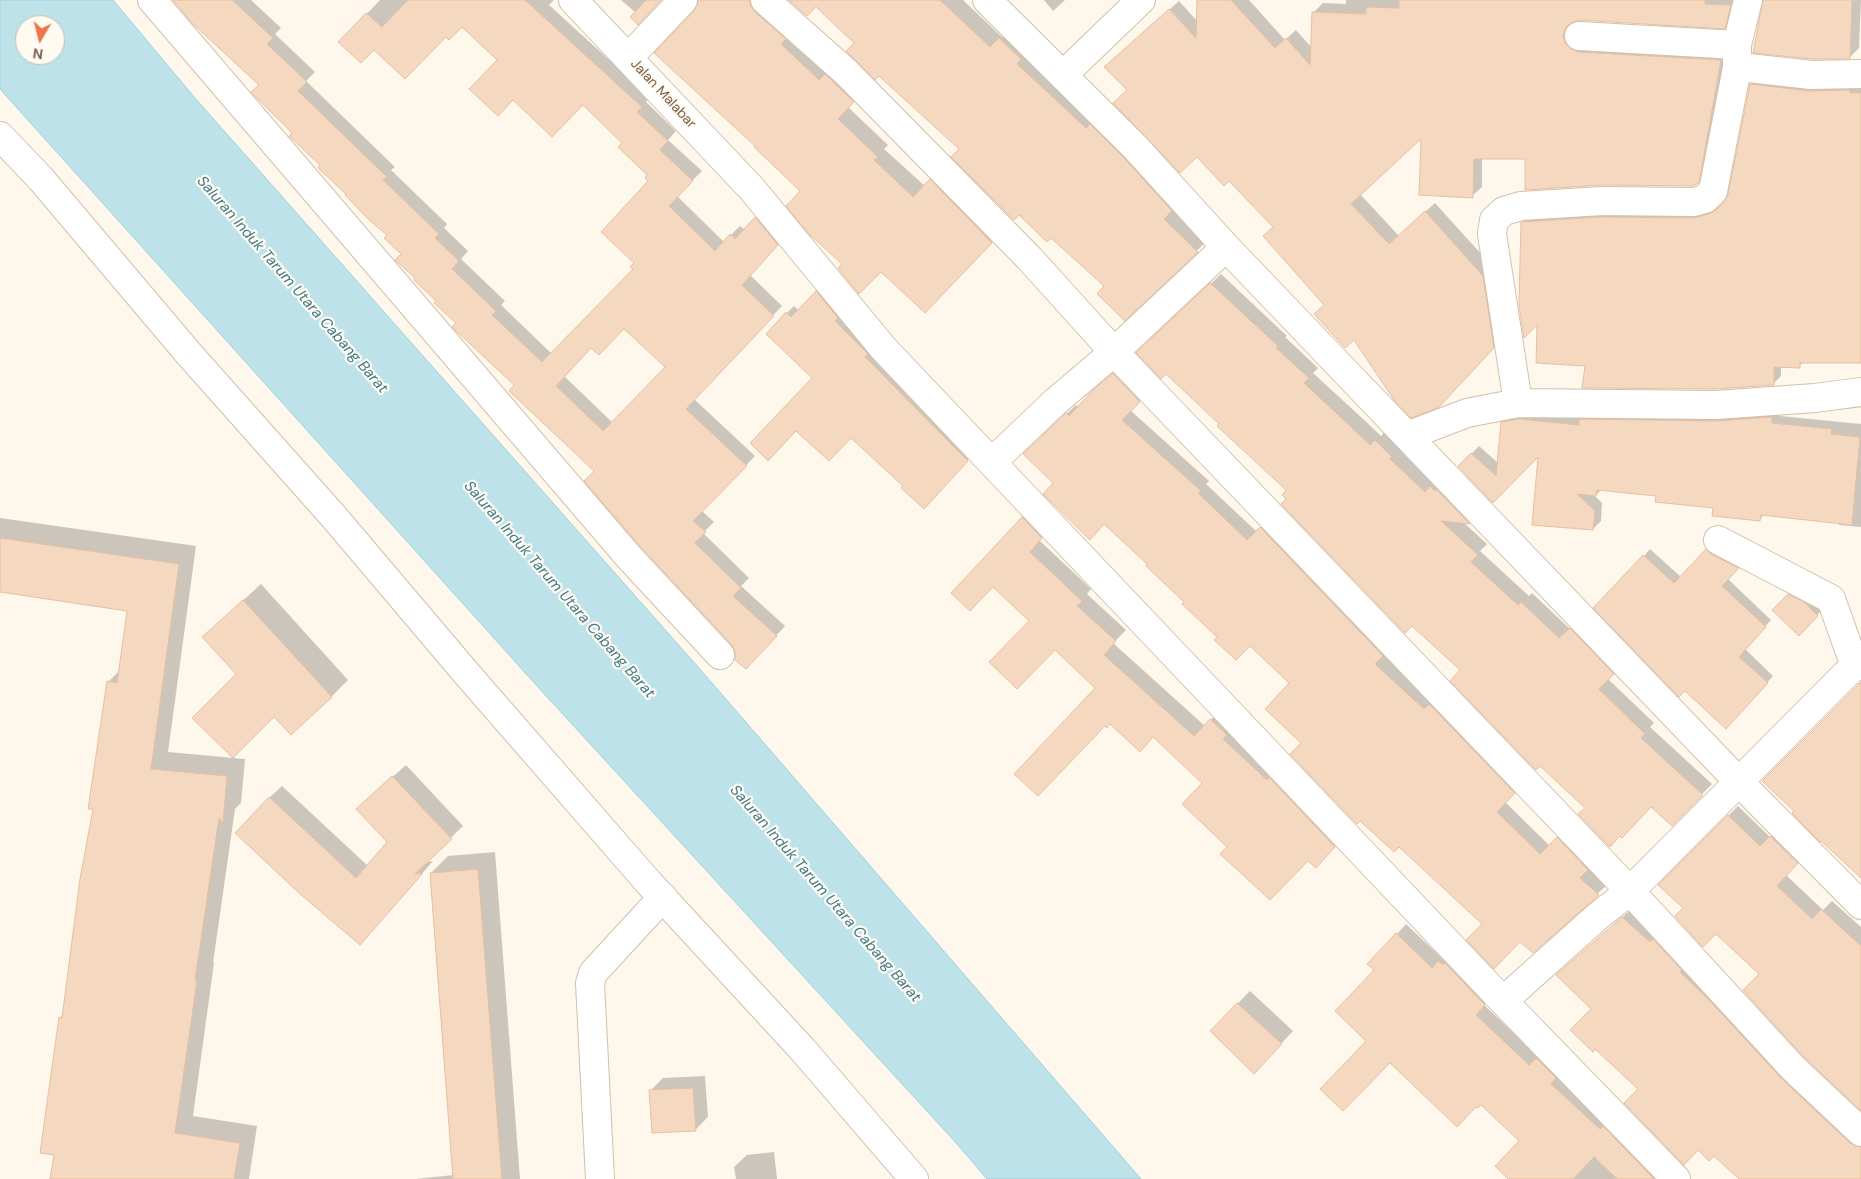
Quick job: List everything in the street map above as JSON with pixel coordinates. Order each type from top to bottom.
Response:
[{"type":"street","points":[[152,0],[628,556],[720,655]]},
{"type":"street","name":"Jalan Malabar","points":[[574,0],[752,190],[884,349],[1503,1001],[1676,1179]]},
{"type":"street","points":[[629,57],[683,0]]},
{"type":"street","points":[[765,0],[846,72],[1030,259],[1114,352],[1630,891],[1793,1068],[1861,1132]]},
{"type":"street","points":[[987,0],[1135,147],[1226,246],[1407,436],[1739,782],[1861,905]]},
{"type":"street","points":[[1063,75],[1141,0]]},
{"type":"street","points":[[1518,403],[1492,234],[1494,220],[1504,211],[1520,206],[1602,201],[1694,202],[1705,199],[1712,191],[1748,0]]},
{"type":"street","points":[[1579,36],[1737,57],[1749,68],[1811,75],[1861,74]]},
{"type":"street","points":[[0,136],[41,180],[189,354],[328,510],[467,674],[663,897],[803,1050],[914,1179]]},
{"type":"street","points":[[992,462],[1055,402],[1114,352],[1226,246]]},
{"type":"street","points":[[1407,436],[1467,414],[1518,403],[1716,405],[1815,398],[1861,392]]},
{"type":"street","points":[[1503,1001],[1598,916],[1630,891],[1858,666],[1831,599],[1718,540]]},
{"type":"street","points":[[600,1179],[590,983],[593,973],[663,897]]},
{"type":"water","name":"Saluran Induk Tarum Utara Cabang Barat","points":[[0,0],[113,0],[195,98],[706,676],[1141,1179],[987,1179],[958,1145],[537,686],[0,89]]},
{"type":"building","points":[[173,0],[232,0],[273,38],[267,44],[307,82],[298,91],[387,177],[383,180],[439,234],[435,238],[459,261],[452,269],[496,311],[492,315],[542,362],[633,269],[630,267],[634,263],[601,232],[648,181],[645,178],[647,175],[618,147],[622,143],[583,105],[552,137],[513,100],[498,116],[469,89],[497,60],[462,27],[449,40],[446,37],[405,79],[374,50],[361,63],[338,42],[366,13],[382,27],[408,0],[525,0],[642,107],[637,112],[668,141],[660,150],[693,181],[669,206],[715,251],[730,234],[735,239],[755,217],[778,245],[742,285],[774,316],[686,409],[747,466],[693,521],[706,532],[695,543],[741,588],[733,596],[777,636],[746,669],[735,660],[735,651],[731,644],[640,546],[584,481],[594,471],[509,391],[514,385],[452,327],[456,323],[434,303],[436,301],[395,260],[401,254],[384,238],[387,235],[369,220],[346,194],[318,168],[320,165],[289,136],[292,133],[251,92],[259,85],[193,24]],"holes":[[[624,329],[665,367],[603,431],[556,386],[591,348],[599,355]]]},
{"type":"building","points":[[646,0],[661,0],[638,25],[630,17]]},
{"type":"building","points":[[698,0],[750,0],[750,5],[755,12],[786,39],[781,44],[819,80],[825,74],[854,102],[838,119],[878,157],[874,160],[913,197],[930,179],[992,243],[925,313],[881,272],[859,294],[838,268],[842,264],[809,234],[786,206],[800,191],[755,146],[654,53],[694,11]]},
{"type":"building","points":[[789,0],[940,0],[990,47],[999,38],[1021,59],[1017,64],[1086,128],[1090,124],[1172,211],[1164,219],[1198,252],[1125,321],[1097,294],[1104,286],[1051,238],[1047,242],[1019,215],[1014,220],[951,157],[959,149],[879,76],[875,80],[846,51],[854,43],[816,7],[807,16]]},
{"type":"building","points":[[1197,0],[1231,0],[1275,48],[1286,38],[1310,65],[1312,12],[1366,14],[1366,7],[1399,8],[1399,0],[1705,0],[1705,4],[1731,5],[1725,29],[1580,20],[1572,22],[1566,27],[1563,35],[1565,43],[1571,49],[1578,52],[1721,60],[1699,183],[1692,186],[1602,185],[1525,190],[1525,159],[1474,159],[1473,198],[1419,195],[1421,139],[1351,204],[1389,244],[1425,211],[1483,276],[1494,348],[1439,407],[1411,418],[1394,400],[1354,340],[1345,348],[1314,314],[1324,305],[1263,236],[1273,227],[1229,181],[1224,186],[1197,157],[1180,173],[1113,103],[1127,90],[1104,67],[1169,9],[1196,38]]},
{"type":"building","points":[[1763,0],[1852,0],[1850,59],[1812,59],[1753,53]]},
{"type":"building","points":[[1750,84],[1809,91],[1850,90],[1850,93],[1861,93],[1861,363],[1800,363],[1800,368],[1774,367],[1774,385],[1716,389],[1582,388],[1585,366],[1536,363],[1537,325],[1524,338],[1519,305],[1521,222],[1602,217],[1694,218],[1716,210],[1724,202],[1728,194]]},
{"type":"building","points":[[1210,283],[1278,346],[1276,348],[1309,378],[1304,383],[1370,445],[1375,440],[1392,457],[1390,459],[1425,492],[1430,486],[1435,491],[1436,489],[1470,524],[1441,521],[1478,555],[1471,562],[1518,605],[1521,602],[1559,638],[1570,628],[1614,674],[1599,689],[1645,734],[1641,738],[1703,795],[1672,826],[1651,807],[1622,838],[1620,836],[1610,847],[1578,814],[1585,808],[1540,766],[1536,770],[1450,681],[1460,670],[1412,626],[1405,633],[1281,504],[1286,499],[1282,495],[1286,490],[1217,426],[1219,424],[1166,374],[1161,379],[1136,353]]},
{"type":"building","points":[[816,291],[838,318],[835,321],[868,354],[865,357],[968,461],[924,509],[901,488],[903,486],[851,438],[829,461],[796,431],[768,461],[750,443],[812,378],[766,334],[786,312],[791,317]]},
{"type":"building","points":[[1113,373],[1140,402],[1122,420],[1201,491],[1198,493],[1247,540],[1260,527],[1383,656],[1375,664],[1424,709],[1429,704],[1515,793],[1497,812],[1540,854],[1557,837],[1588,870],[1580,878],[1599,895],[1533,953],[1520,942],[1494,969],[1466,940],[1482,924],[1399,847],[1394,852],[1360,821],[1357,824],[1290,754],[1301,743],[1265,709],[1289,683],[1250,646],[1236,660],[1214,640],[1217,637],[1182,604],[1184,602],[1104,524],[1090,540],[1043,494],[1053,483],[1023,454],[1066,413],[1069,416],[1093,390]]},
{"type":"building","points":[[1772,417],[1772,423],[1832,429],[1831,434],[1860,437],[1852,525],[1761,515],[1760,521],[1712,516],[1713,508],[1655,502],[1656,496],[1597,490],[1596,496],[1577,494],[1595,511],[1593,530],[1532,525],[1538,457],[1493,503],[1458,466],[1471,453],[1496,476],[1501,422],[1519,419],[1579,425],[1579,419],[1716,421]]},
{"type":"building","points":[[1022,517],[1042,538],[1030,552],[1082,601],[1077,606],[1116,641],[1104,655],[1194,736],[1210,719],[1227,735],[1223,739],[1267,780],[1269,777],[1335,847],[1316,868],[1308,861],[1270,900],[1220,854],[1227,847],[1182,804],[1202,783],[1153,737],[1140,752],[1110,724],[1107,728],[1105,726],[1038,796],[1014,774],[1095,688],[1055,650],[1017,689],[989,662],[1029,621],[993,587],[970,611],[951,593]]},
{"type":"building","points":[[0,538],[179,564],[151,769],[227,776],[223,823],[219,818],[175,1133],[240,1143],[234,1179],[50,1179],[54,1155],[40,1153],[59,1017],[62,1018],[80,879],[93,809],[88,809],[107,681],[117,683],[127,611],[0,592]]},
{"type":"building","points":[[1706,549],[1711,554],[1739,568],[1722,586],[1766,627],[1739,657],[1768,683],[1726,729],[1685,691],[1679,697],[1593,608],[1643,555],[1674,583]]},
{"type":"building","points":[[1788,594],[1804,602],[1818,616],[1799,636],[1772,610]]},
{"type":"building","points":[[243,600],[332,697],[291,735],[274,717],[233,758],[192,718],[236,674],[202,637]]},
{"type":"building","points":[[1861,682],[1861,878],[1820,842],[1792,813],[1794,811],[1762,781]]},
{"type":"building","points":[[392,776],[452,839],[415,874],[423,873],[360,945],[299,893],[235,833],[269,797],[356,878],[387,842],[356,809]]},
{"type":"building","points":[[1728,815],[1760,846],[1770,836],[1798,863],[1777,886],[1812,919],[1821,909],[1861,946],[1861,1111],[1804,1057],[1743,990],[1759,974],[1716,934],[1703,947],[1675,916],[1683,908],[1658,885]]},
{"type":"building","points":[[478,869],[502,1179],[453,1179],[430,873]]},
{"type":"building","points":[[1622,917],[1650,942],[1653,939],[1682,970],[1680,972],[1709,1000],[1782,1079],[1850,1143],[1861,1147],[1861,1179],[1739,1179],[1714,1156],[1709,1161],[1698,1150],[1684,1165],[1624,1103],[1638,1089],[1595,1049],[1593,1052],[1570,1030],[1591,1009],[1556,975]]},
{"type":"building","points":[[1396,933],[1432,968],[1438,961],[1443,965],[1445,963],[1485,1005],[1476,1015],[1529,1065],[1536,1058],[1556,1078],[1551,1084],[1600,1129],[1603,1126],[1654,1179],[1617,1179],[1594,1157],[1573,1179],[1508,1179],[1495,1166],[1519,1141],[1481,1105],[1478,1108],[1476,1107],[1457,1127],[1390,1063],[1343,1111],[1320,1089],[1366,1041],[1335,1011],[1374,970],[1367,964]]},
{"type":"building","points":[[1237,1003],[1282,1044],[1254,1074],[1210,1031]]},
{"type":"building","points":[[693,1088],[696,1131],[652,1133],[649,1090]]}]
